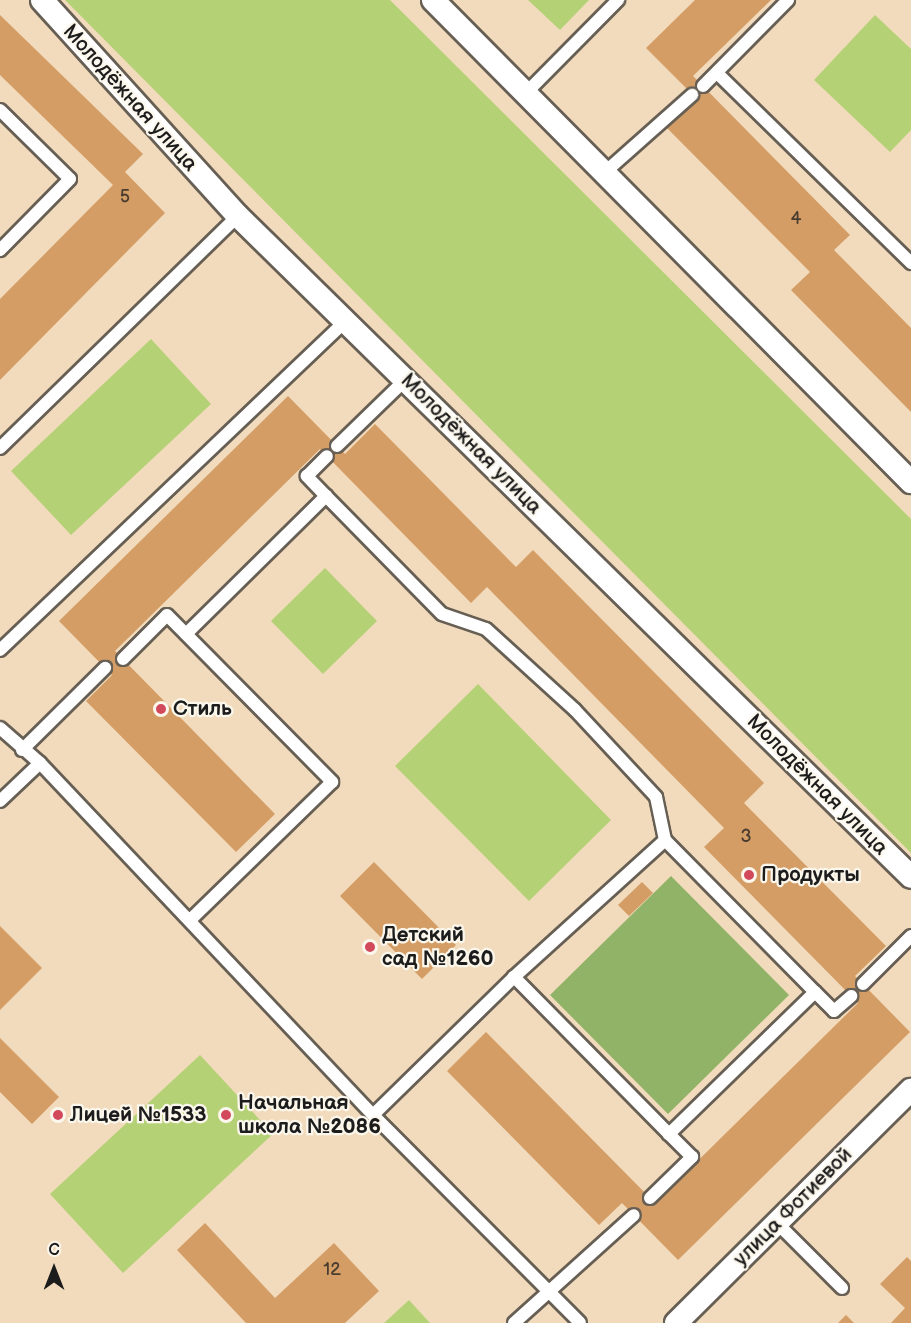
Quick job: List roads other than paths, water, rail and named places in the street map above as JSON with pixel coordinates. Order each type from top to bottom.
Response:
[{"type":"street","name":"Молодёжная улица","points":[[42,0],[238,216],[911,877]]},
{"type":"street","points":[[433,0],[911,482]]},
{"type":"street","name":"улица Фотиевой","points":[[676,1323],[911,1091]]},
{"type":"lane","points":[[526,93],[618,0]]},
{"type":"lane","points":[[703,86],[788,0]]},
{"type":"lane","points":[[717,73],[911,263]]},
{"type":"lane","points":[[604,173],[692,95]]},
{"type":"lane","points":[[0,110],[70,178],[0,250]]},
{"type":"lane","points":[[0,448],[238,216]]},
{"type":"lane","points":[[0,650],[346,321]]},
{"type":"lane","points":[[337,446],[405,380]]},
{"type":"lane","points":[[327,456],[307,476],[326,496],[442,614],[486,629],[575,710],[656,797],[665,840],[834,1011],[851,996]]},
{"type":"lane","points":[[186,634],[326,496]]},
{"type":"lane","points":[[123,659],[167,615],[332,782],[191,919]]},
{"type":"lane","points":[[22,750],[105,668]]},
{"type":"lane","points":[[0,728],[22,750],[40,763],[191,919],[373,1115],[580,1323]]},
{"type":"lane","points":[[0,801],[40,763]]},
{"type":"lane","points":[[373,1115],[514,977],[665,840]]},
{"type":"lane","points":[[862,984],[911,936]]},
{"type":"lane","points":[[514,977],[692,1157],[650,1198]]},
{"type":"lane","points":[[669,1134],[815,992]]},
{"type":"lane","points":[[514,1323],[634,1215]]},
{"type":"lane","points":[[777,1222],[842,1288]]},
{"type":"place","name":"Стиль","points":[[161,709]]},
{"type":"place","name":"Продукты","points":[[749,875]]},
{"type":"place","name":"Детский сад №1260","points":[[370,947]]},
{"type":"place","name":"Лицей №1533","points":[[58,1115]]},
{"type":"place","name":"Начальная школа №2086","points":[[226,1115]]}]
